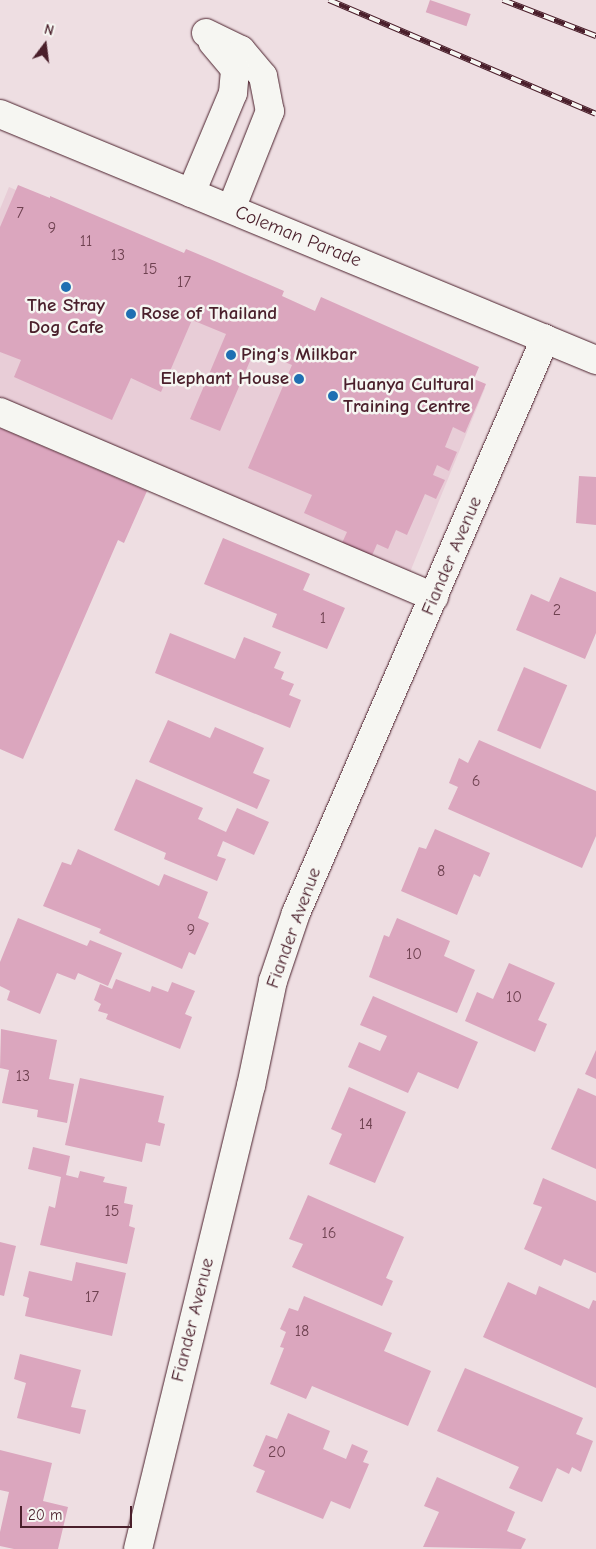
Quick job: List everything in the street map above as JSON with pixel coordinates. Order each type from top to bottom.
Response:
[{"type":"street","points":[[191,194],[233,93],[234,69],[206,33],[241,50],[263,76],[270,112],[231,209]]},
{"type":"street","name":"Coleman Parade","points":[[0,114],[596,360]]},
{"type":"street","name":"Fiander Avenue","points":[[138,1549],[248,1095],[273,981],[296,913],[545,339]]},
{"type":"street","points":[[0,412],[434,597]]},
{"type":"shaded area","points":[[9,187],[485,388],[408,577],[0,404],[0,209]]},
{"type":"building","points":[[430,0],[471,14],[466,26],[426,12]]},
{"type":"building","points":[[18,185],[50,198],[50,196],[184,253],[186,249],[217,262],[284,291],[282,296],[315,311],[321,297],[479,367],[474,379],[486,384],[465,433],[453,427],[445,447],[457,452],[449,471],[437,465],[433,475],[445,480],[436,499],[425,494],[407,535],[396,530],[388,549],[377,544],[368,565],[338,552],[347,532],[304,513],[312,495],[248,468],[292,365],[258,351],[259,348],[256,347],[220,431],[190,419],[226,334],[192,320],[161,392],[131,378],[112,420],[14,377],[21,360],[0,352],[0,227]]},
{"type":"building","points":[[0,428],[147,491],[124,543],[118,540],[23,759],[0,749]]},
{"type":"building","points":[[579,476],[596,477],[596,525],[576,523]]},
{"type":"building","points":[[223,538],[310,574],[303,590],[345,608],[327,649],[272,627],[277,614],[204,584]]},
{"type":"building","points":[[560,577],[596,592],[596,633],[585,659],[516,630],[531,594],[549,602]]},
{"type":"building","points":[[170,633],[235,659],[244,637],[281,652],[274,668],[284,672],[281,679],[294,684],[289,695],[301,700],[290,728],[155,673]]},
{"type":"building","points":[[524,667],[567,685],[540,749],[497,731]]},
{"type":"building","points":[[168,720],[210,738],[215,727],[264,748],[253,773],[270,780],[257,809],[149,762]]},
{"type":"building","points":[[479,740],[596,791],[596,836],[582,868],[448,809],[458,787],[449,783],[459,758],[468,763]]},
{"type":"building","points":[[136,779],[203,808],[198,819],[226,832],[237,808],[269,822],[254,855],[223,841],[217,856],[226,859],[217,881],[164,859],[166,853],[114,830]]},
{"type":"building","points":[[435,829],[490,853],[480,877],[474,874],[457,915],[401,891],[419,847],[426,849]]},
{"type":"building","points":[[78,849],[159,886],[164,874],[208,892],[198,918],[209,923],[195,955],[189,952],[182,969],[99,933],[101,929],[43,906],[62,862],[71,865]]},
{"type":"building","points":[[18,918],[87,946],[90,940],[122,953],[108,986],[78,973],[75,980],[57,973],[40,1014],[7,1000],[10,991],[0,986],[0,962]]},
{"type":"building","points":[[397,918],[450,941],[444,956],[475,970],[457,1013],[369,977],[384,935],[389,937]]},
{"type":"building","points":[[509,963],[555,983],[538,1020],[547,1024],[535,1052],[465,1021],[477,992],[493,999]]},
{"type":"building","points":[[116,979],[150,992],[152,986],[168,992],[172,982],[195,991],[185,1014],[192,1017],[180,1049],[106,1019],[108,1014],[98,1011],[101,1004],[94,1000],[100,984],[112,989]]},
{"type":"building","points":[[373,996],[478,1042],[458,1089],[418,1072],[408,1093],[348,1067],[359,1042],[380,1051],[387,1036],[360,1025]]},
{"type":"building","points":[[1,1029],[57,1040],[49,1079],[74,1084],[67,1123],[37,1117],[38,1110],[2,1103],[9,1070],[0,1068]]},
{"type":"building","points":[[596,1050],[596,1079],[585,1074]]},
{"type":"building","points":[[80,1078],[164,1096],[158,1122],[165,1124],[160,1146],[146,1143],[142,1162],[65,1145]]},
{"type":"building","points":[[349,1087],[406,1112],[375,1183],[329,1164],[342,1134],[331,1129]]},
{"type":"building","points":[[578,1088],[596,1096],[596,1169],[551,1149]]},
{"type":"building","points":[[33,1147],[70,1156],[66,1175],[78,1178],[80,1171],[105,1177],[103,1182],[127,1187],[124,1203],[133,1205],[129,1226],[135,1228],[127,1264],[40,1245],[49,1206],[55,1208],[61,1177],[28,1169]]},
{"type":"building","points":[[543,1178],[596,1201],[596,1273],[564,1259],[561,1266],[524,1249],[542,1207],[533,1204]]},
{"type":"building","points":[[308,1195],[404,1237],[386,1278],[393,1281],[382,1306],[292,1267],[303,1244],[289,1239]]},
{"type":"building","points":[[0,1242],[16,1246],[4,1296],[0,1295]]},
{"type":"building","points":[[76,1262],[126,1273],[112,1336],[25,1316],[29,1298],[23,1296],[29,1271],[72,1281]]},
{"type":"building","points":[[508,1282],[536,1295],[539,1286],[589,1309],[593,1300],[596,1301],[596,1388],[483,1337]]},
{"type":"building","points":[[304,1296],[392,1333],[384,1351],[431,1371],[408,1426],[312,1386],[306,1399],[270,1384],[284,1348],[280,1347],[286,1332],[280,1329],[289,1308],[298,1311]]},
{"type":"building","points":[[20,1354],[81,1370],[71,1407],[86,1410],[80,1434],[17,1418],[26,1383],[14,1379]]},
{"type":"building","points":[[465,1368],[583,1418],[576,1434],[593,1441],[581,1472],[572,1467],[569,1474],[557,1468],[542,1502],[509,1488],[519,1467],[437,1431]]},
{"type":"building","points":[[288,1413],[330,1431],[323,1449],[346,1459],[352,1444],[368,1451],[363,1462],[369,1464],[350,1509],[331,1501],[323,1519],[256,1492],[265,1471],[253,1466],[266,1435],[277,1439]]},
{"type":"building","points":[[0,1450],[52,1463],[43,1501],[68,1507],[58,1549],[14,1549],[0,1546],[0,1532],[9,1492],[0,1490]]},
{"type":"building","points":[[437,1477],[515,1512],[507,1531],[526,1539],[521,1549],[423,1547],[439,1512],[424,1506]]},
{"type":"railway","points":[[329,0],[596,114]]},
{"type":"railway","points":[[503,0],[596,36]]},
{"type":"place","name":"The Stray Dog Cafe","points":[[66,287]]},
{"type":"place","name":"Rose of Thailand","points":[[131,314]]},
{"type":"place","name":"Ping's Milkbar","points":[[231,355]]},
{"type":"place","name":"Elephant House","points":[[299,379]]},
{"type":"place","name":"Huanya Cultural Training Centre","points":[[333,396]]}]
